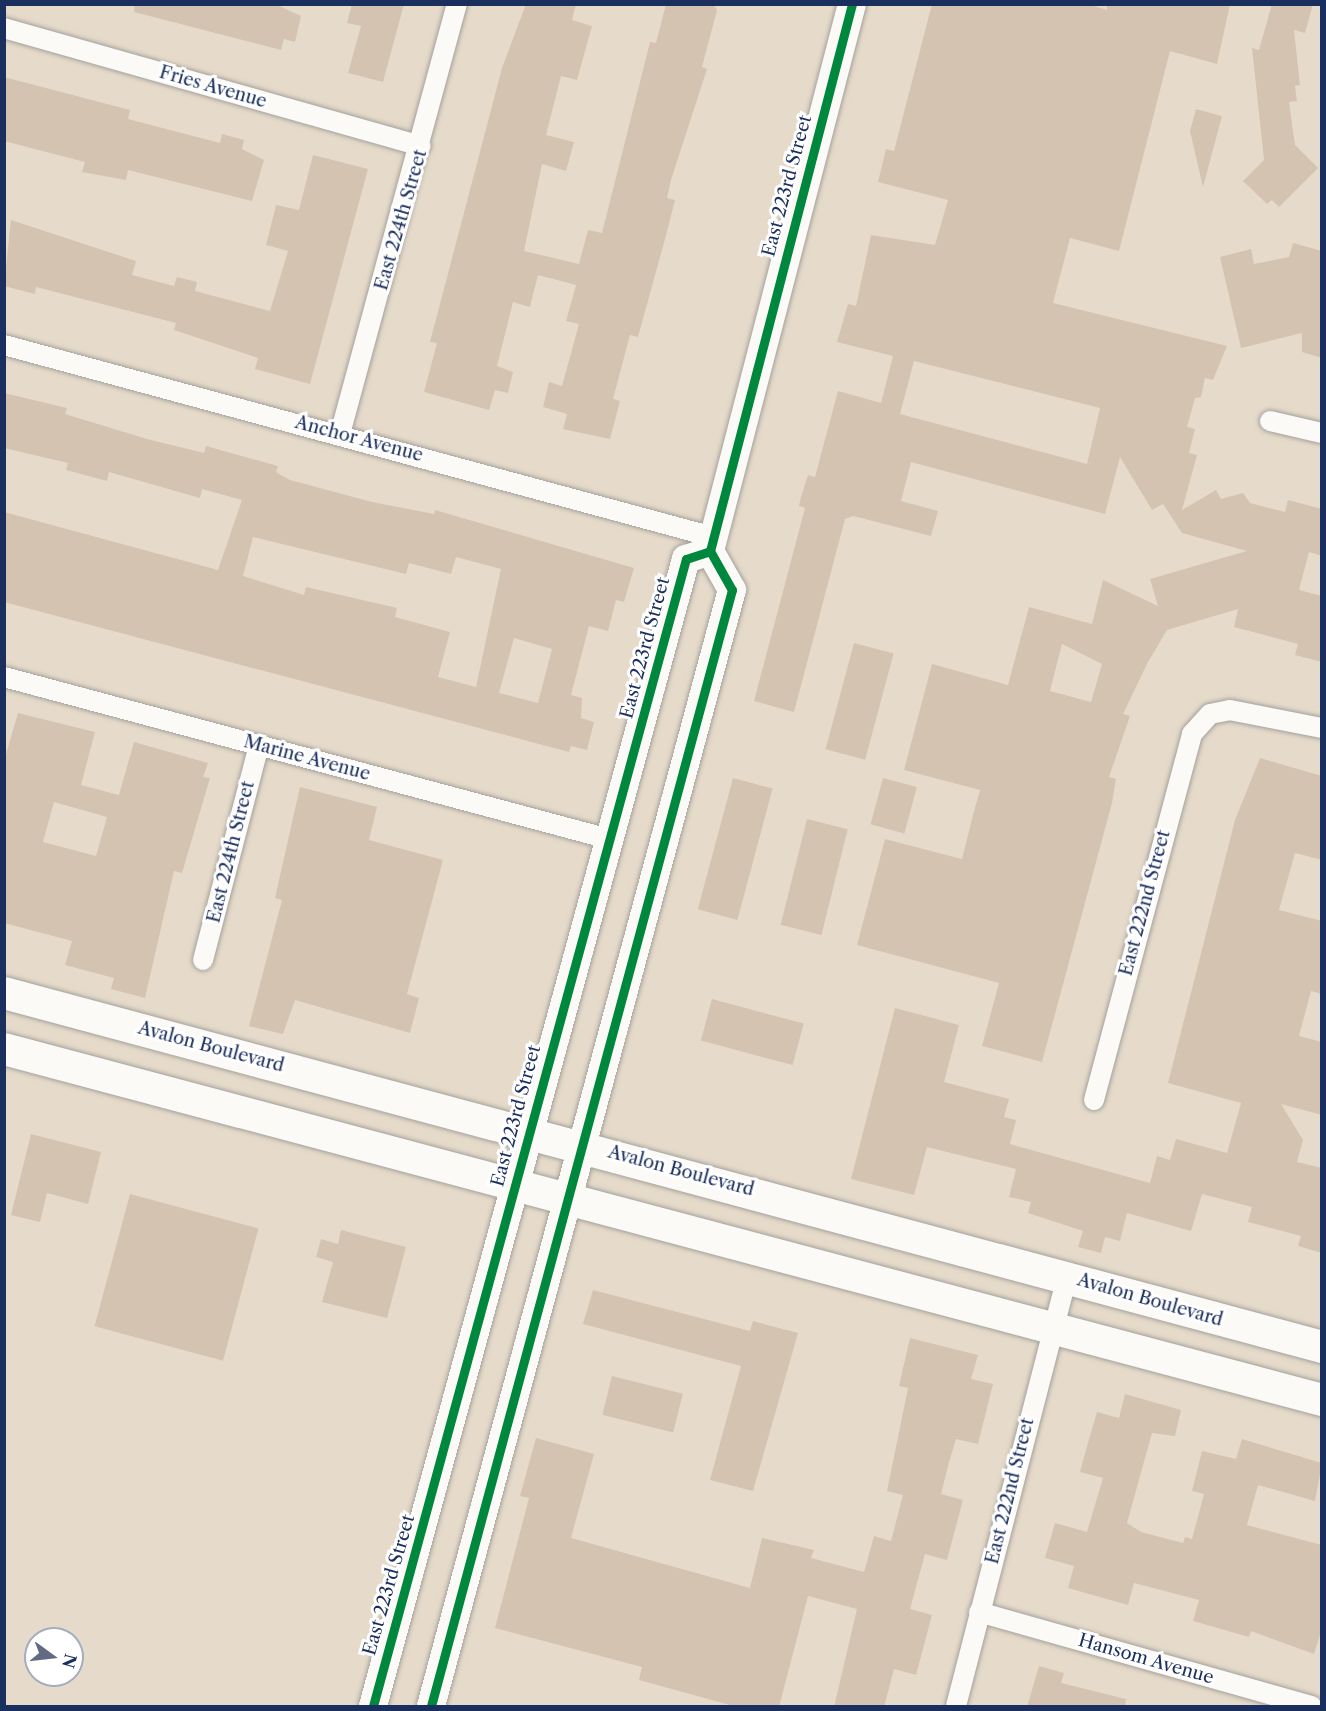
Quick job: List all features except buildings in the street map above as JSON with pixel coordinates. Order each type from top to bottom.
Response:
[{"type":"main road","name":"East 223rd Street","points":[[373,1707],[686,559],[711,544],[852,4]]},
{"type":"main road","points":[[431,1707],[732,590],[711,544]]},
{"type":"main road","name":"Avalon Boulevard","points":[[4,993],[583,1144],[1322,1347]]},
{"type":"main road","points":[[4,1049],[567,1203],[1322,1400]]},
{"type":"street","name":"East 224th Street","points":[[340,434],[421,146],[457,4]]},
{"type":"street","name":"Fries Avenue","points":[[4,28],[421,146]]},
{"type":"street","name":"Anchor Avenue","points":[[4,345],[340,434],[711,544]]},
{"type":"street","points":[[1270,421],[1322,433]]},
{"type":"street","name":"Marine Avenue","points":[[4,677],[609,839]]},
{"type":"street","name":"East 222nd Street","points":[[1094,1100],[1180,769],[1192,734],[1210,714],[1267,713],[1322,728]]},
{"type":"street","name":"East 224th Street","points":[[203,960],[259,745]]},
{"type":"street","name":"East 222nd Street","points":[[956,1707],[1067,1276]]},
{"type":"street","name":"Hansom Avenue","points":[[979,1612],[1312,1707]]},
{"type":"cycle path","points":[[431,1706],[732,590],[710,551],[852,4]]},
{"type":"cycle path","points":[[373,1706],[686,559],[710,551]]}]
